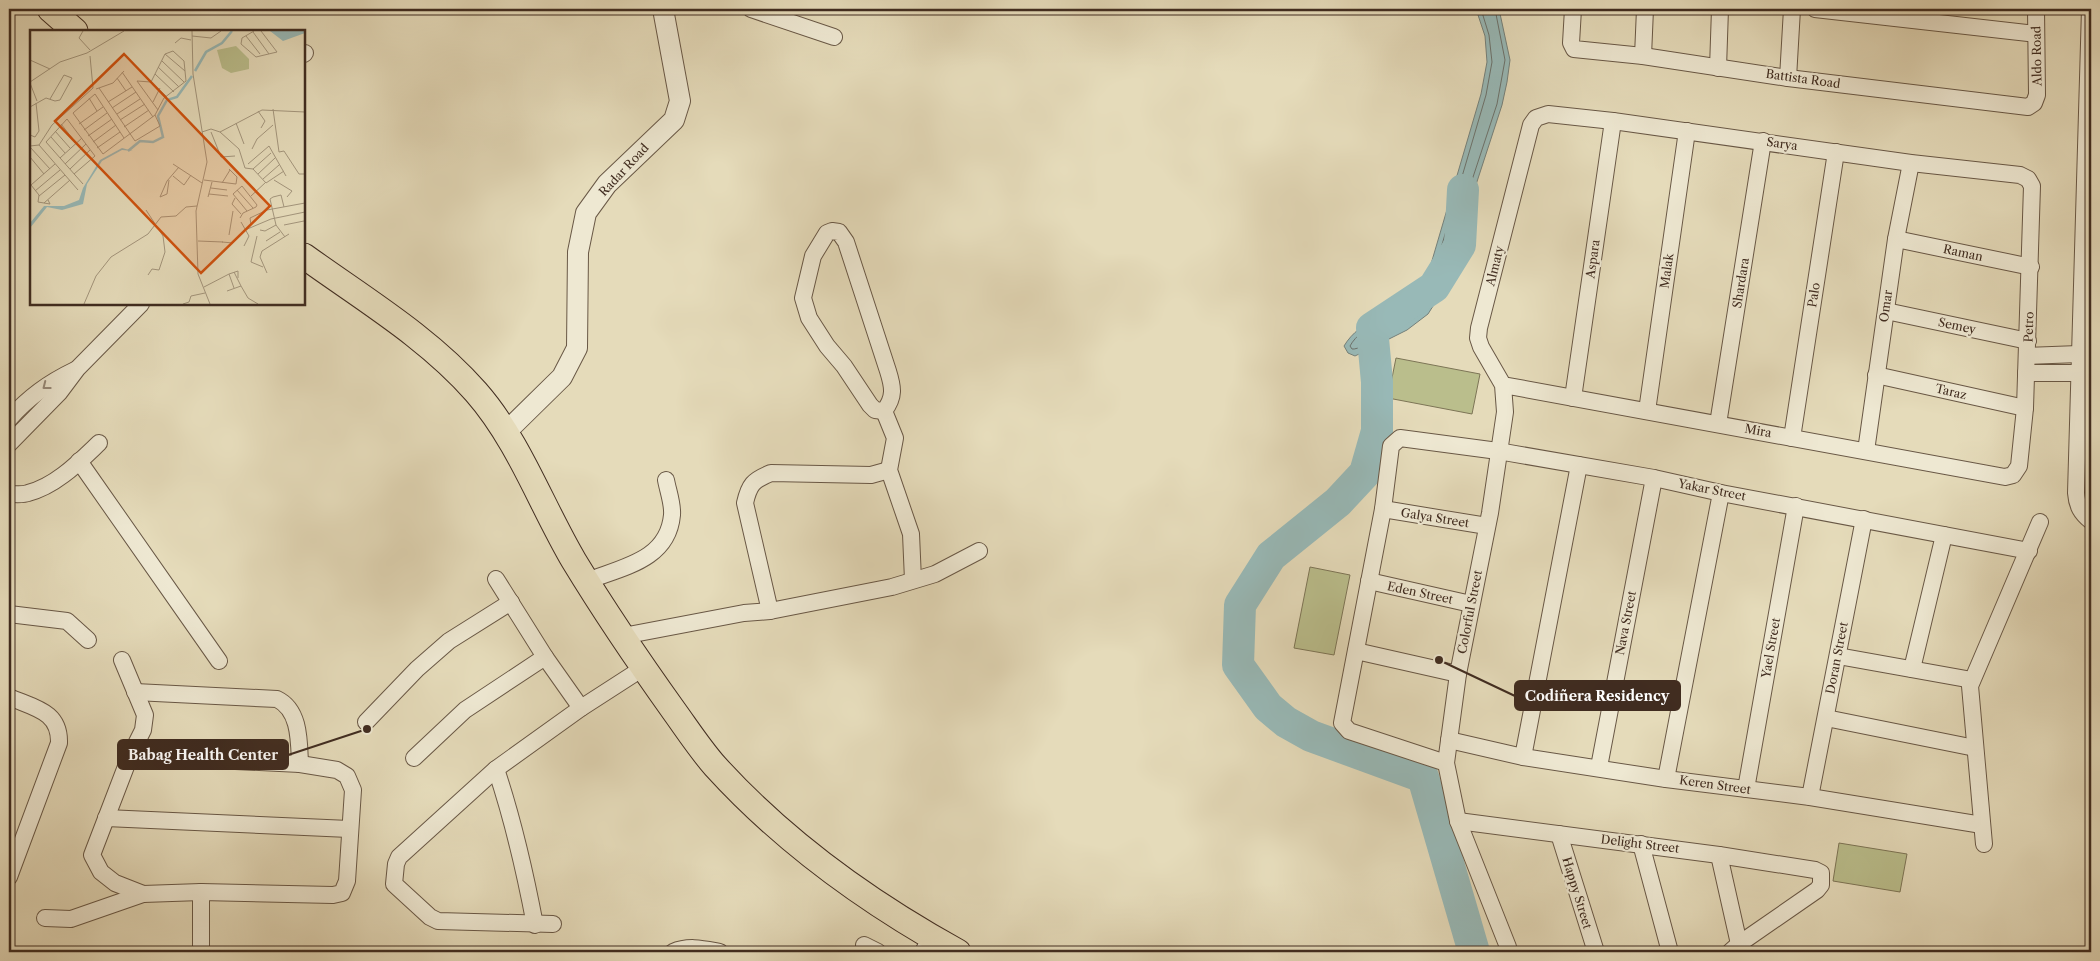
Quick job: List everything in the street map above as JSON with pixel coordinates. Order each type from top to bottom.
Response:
[{"type":"main road","points":[[50,9],[74,30]]},
{"type":"main road","points":[[305,257],[436,352],[477,392],[506,432],[573,560],[643,668],[713,764],[758,810],[828,870],[927,945],[958,952]]},
{"type":"street","name":"Radar Road","points":[[506,432],[562,377],[574,358],[577,348],[578,252],[586,213],[607,184],[674,120],[680,100],[663,9]]},
{"type":"street","points":[[751,9],[834,37]]},
{"type":"street","name":"Battista Road","points":[[1573,9],[1572,47],[1574,48],[1643,56],[1788,78],[2028,107],[2034,103]]},
{"type":"street","points":[[1643,56],[1645,9]]},
{"type":"street","points":[[1718,68],[1720,9]]},
{"type":"street","points":[[1788,78],[1792,9]]},
{"type":"street","points":[[1815,9],[2036,34]]},
{"type":"street","name":"Aldo Road","points":[[2034,103],[2037,95],[2036,9]]},
{"type":"street","points":[[2090,9],[2076,493],[2077,504],[2082,513],[2091,522]]},
{"type":"street","name":"Sarya","points":[[1536,118],[1548,114],[1613,121],[1911,163],[2020,175],[2028,179]]},
{"type":"street","name":"Almaty","points":[[1505,412],[1503,385],[1481,347],[1478,338],[1479,328],[1528,134],[1531,124],[1536,118]]},
{"type":"street","name":"Aspara","points":[[1573,398],[1613,121]]},
{"type":"street","name":"Malak","points":[[1647,411],[1687,131]]},
{"type":"street","name":"Shardara","points":[[1718,424],[1763,141]]},
{"type":"street","name":"Palo","points":[[1792,438],[1836,152]]},
{"type":"street","name":"Omar","points":[[1866,451],[1896,239],[1911,163]]},
{"type":"street","name":"Petro","points":[[2013,475],[2019,466],[2025,408],[2028,349],[2032,186],[2028,179]]},
{"type":"street","points":[[832,231],[839,232],[846,242],[894,389],[891,402],[884,411],[875,410],[870,405],[844,366],[827,346],[810,318],[803,298],[813,256],[827,233],[832,231]]},
{"type":"street","name":"Raman","points":[[1896,239],[2031,267]]},
{"type":"street","points":[[9,444],[59,393],[77,369],[140,305]]},
{"type":"street","name":"Semey","points":[[1886,311],[2028,349],[2079,354]]},
{"type":"street","points":[[9,419],[21,406],[50,382],[77,369]]},
{"type":"street","points":[[2026,373],[2078,373]]},
{"type":"street","name":"Taraz","points":[[1876,375],[2025,408]]},
{"type":"street","name":"Mira","points":[[1503,385],[2005,477],[2013,475]]},
{"type":"street","points":[[884,411],[895,438],[889,470],[911,534],[913,580]]},
{"type":"street","name":"Colorful Street","points":[[1505,412],[1487,526],[1458,674],[1446,763],[1458,821],[1508,947],[1507,952]]},
{"type":"street","name":"Yakar Street","points":[[1383,509],[1391,446],[1400,438],[1498,451],[1654,478],[1721,493],[2029,551]]},
{"type":"street","points":[[9,494],[28,494],[52,482],[79,462],[99,443]]},
{"type":"street","points":[[79,462],[219,661]]},
{"type":"street","points":[[1523,757],[1579,465]]},
{"type":"street","points":[[770,611],[745,503],[748,487],[760,477],[771,474],[871,475],[889,470]]},
{"type":"street","name":"Nava Street","points":[[1599,767],[1654,478]]},
{"type":"street","points":[[587,581],[648,557],[659,548],[669,531],[672,512],[666,480]]},
{"type":"street","points":[[1666,779],[1721,493]]},
{"type":"street","name":"Yael Street","points":[[1746,789],[1796,506]]},
{"type":"street","points":[[1383,509],[1342,723],[1349,731],[1446,763]]},
{"type":"street","name":"Galya Street","points":[[1383,509],[1487,526]]},
{"type":"street","name":"Doran Street","points":[[1810,797],[1864,519]]},
{"type":"street","points":[[1984,844],[1970,686],[2040,522]]},
{"type":"street","points":[[1912,669],[1944,535]]},
{"type":"street","points":[[623,636],[744,613],[770,611],[892,587],[935,574],[979,551]]},
{"type":"street","points":[[496,579],[545,657],[580,708]]},
{"type":"street","name":"Eden Street","points":[[1369,581],[1471,604]]},
{"type":"street","points":[[366,722],[417,669],[449,640],[511,602]]},
{"type":"street","points":[[9,614],[67,621],[88,640]]},
{"type":"street","points":[[1356,651],[1458,674]]},
{"type":"street","points":[[1838,656],[1972,680]]},
{"type":"street","points":[[414,758],[465,710],[545,657]]},
{"type":"street","points":[[122,660],[145,715],[143,730],[130,756],[92,855],[101,872],[115,883],[143,894]]},
{"type":"street","points":[[553,924],[438,921],[430,917],[394,884],[396,864],[399,857],[496,769],[580,708],[643,668]]},
{"type":"street","points":[[135,692],[277,699],[286,703],[292,712],[299,735],[300,764]]},
{"type":"street","points":[[9,697],[49,714],[60,729],[59,743],[9,877]]},
{"type":"street","points":[[1826,718],[1975,748]]},
{"type":"street","name":"Keren Street","points":[[1449,740],[1523,757],[1599,767],[1666,779],[1810,797],[1982,825]]},
{"type":"street","points":[[45,918],[71,919],[143,894],[201,892],[333,896],[342,893],[347,881],[353,790],[347,776],[337,770],[300,764],[130,756]]},
{"type":"street","points":[[496,769],[524,869],[535,925]]},
{"type":"street","points":[[106,818],[349,829]]},
{"type":"street","name":"Delight Street","points":[[1458,821],[1718,854],[1815,870],[1821,874],[1821,885],[1817,890],[1735,948]]},
{"type":"street","name":"Happy Street","points":[[1559,834],[1596,952]]},
{"type":"street","points":[[1641,844],[1670,952]]},
{"type":"street","points":[[1718,854],[1735,948]]},
{"type":"street","points":[[201,892],[202,952]]},
{"type":"street","points":[[673,952],[698,947],[720,952]]},
{"type":"green space","points":[[1396,358],[1480,374],[1472,414],[1388,398]]},
{"type":"green space","points":[[1310,567],[1350,575],[1334,655],[1294,648]]},
{"type":"green space","points":[[1839,843],[1907,854],[1900,892],[1833,881]]},
{"type":"water","points":[[1476,9],[1499,9],[1510,60],[1502,105],[1440,295],[1428,314],[1407,330],[1355,356],[1348,353],[1344,346],[1351,337],[1368,323],[1408,300],[1417,293],[1426,281],[1481,94],[1487,62],[1485,36]]},
{"type":"waterway","points":[[1463,190],[1460,245],[1434,287],[1372,328],[1377,382],[1377,431],[1365,473],[1338,502],[1271,556],[1240,605],[1238,665],[1268,707],[1286,722],[1311,736],[1423,777],[1474,952]]},
{"type":"place","name":"Codiñera Residency","points":[[1439,660]]},
{"type":"place","name":"Babag Health Center","points":[[367,729]]}]
